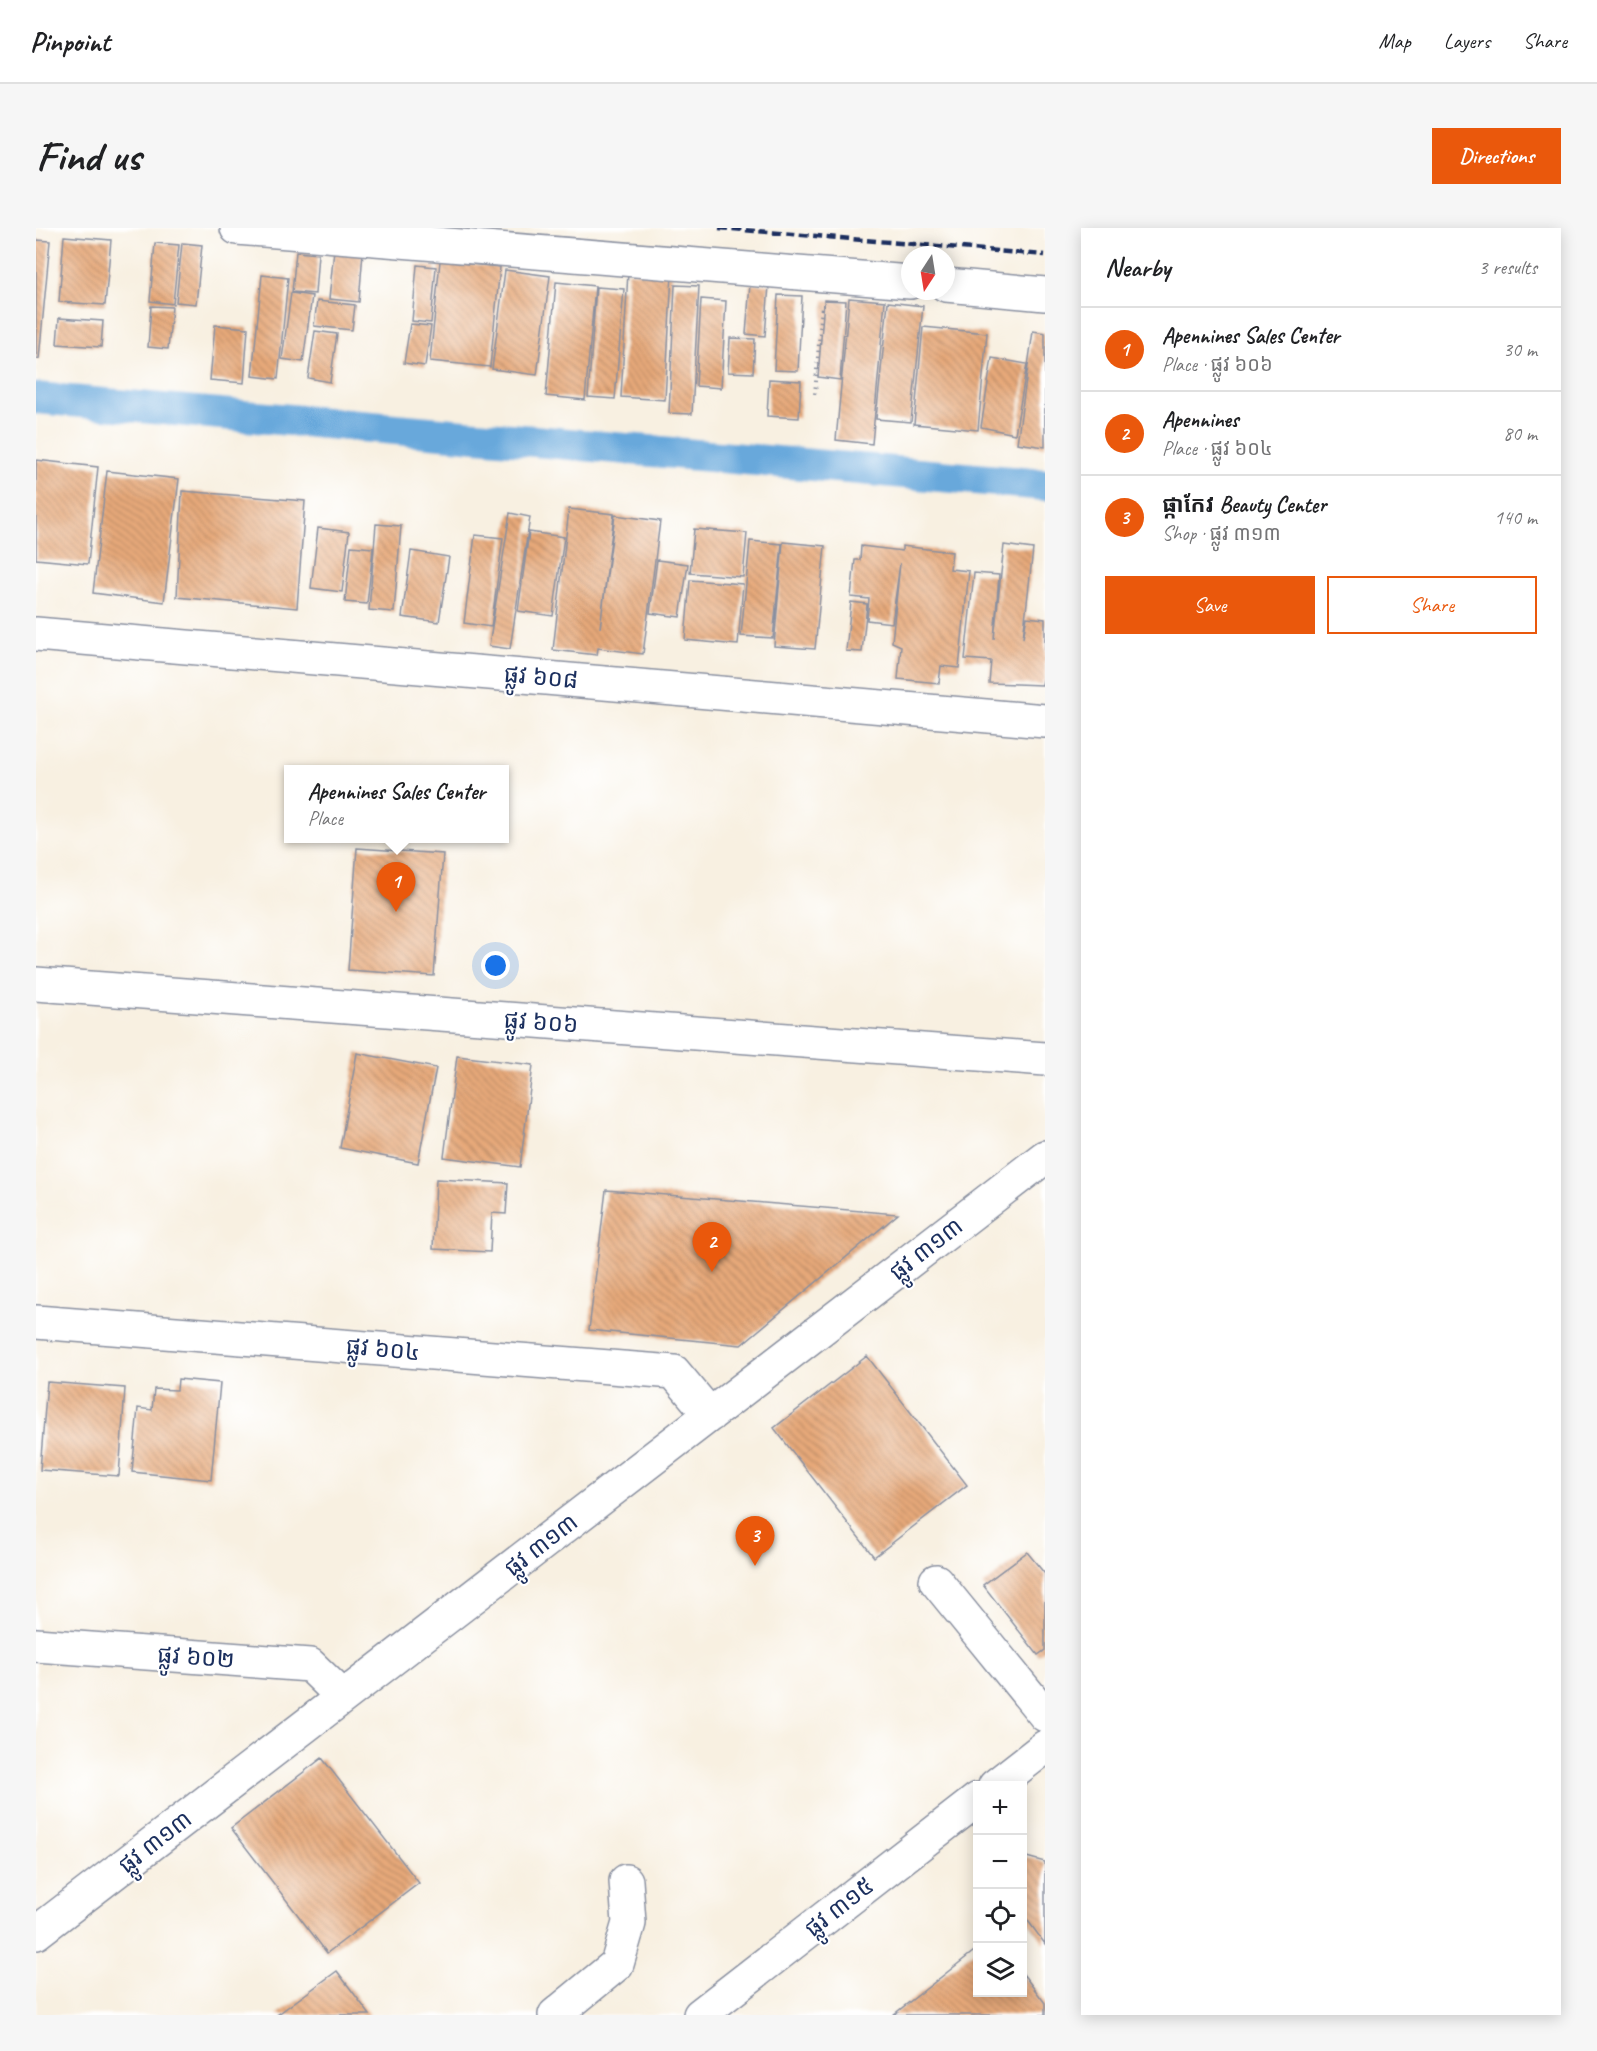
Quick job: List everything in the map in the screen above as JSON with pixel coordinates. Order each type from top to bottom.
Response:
[{"type":"street","points":[[237,228],[901,281]]},
{"type":"street","points":[[955,286],[1045,294]]},
{"type":"street","name":"ផ្លូវ ៦០៨","points":[[36,634],[1045,721]]},
{"type":"street","name":"ផ្លូវ ៦០៦","points":[[36,984],[1045,1059]]},
{"type":"street","name":"ផ្លូវ ៣១៣","points":[[36,1934],[1045,1157]]},
{"type":"street","name":"ផ្លូវ ៦០៤","points":[[36,1322],[674,1372],[711,1415]]},
{"type":"street","points":[[936,1581],[1045,1715]]},
{"type":"street","name":"ផ្លូវ ៦០២","points":[[36,1645],[310,1665],[343,1697]]},
{"type":"street","points":[[1000,1781],[1045,1747]]},
{"type":"street","name":"ផ្លូវ ៣១៥","points":[[700,2015],[973,1803]]},
{"type":"street","points":[[555,2015],[617,1964],[629,1923],[626,1881]]},
{"type":"path","points":[[815,394],[824,275]]},
{"type":"building","points":[[64,236],[111,240],[105,305],[59,302]]},
{"type":"building","points":[[36,240],[50,241],[39,359],[36,358]]},
{"type":"building","points":[[155,243],[179,245],[173,304],[150,301]]},
{"type":"building","points":[[182,243],[202,245],[196,304],[176,302]]},
{"type":"building","points":[[334,250],[363,252],[359,302],[329,299]]},
{"type":"building","points":[[296,252],[318,254],[315,294],[292,292]]},
{"type":"building","points":[[440,261],[500,267],[490,367],[430,361]]},
{"type":"building","points":[[417,265],[436,267],[431,323],[412,321]]},
{"type":"building","points":[[505,270],[550,276],[537,375],[492,369]]},
{"type":"building","points":[[628,272],[672,274],[665,400],[621,397]]},
{"type":"building","points":[[262,275],[288,278],[278,379],[252,376]]},
{"type":"building","points":[[556,282],[595,286],[585,400],[546,396]]},
{"type":"building","points":[[750,284],[769,285],[765,336],[746,334]]},
{"type":"building","points":[[675,285],[699,286],[692,414],[669,413]]},
{"type":"building","points":[[596,287],[624,289],[615,399],[588,397]]},
{"type":"building","points":[[291,293],[312,296],[303,362],[282,359]]},
{"type":"building","points":[[778,295],[802,296],[798,371],[774,370]]},
{"type":"building","points":[[849,298],[885,301],[872,444],[836,440]]},
{"type":"building","points":[[701,299],[726,301],[721,388],[696,386]]},
{"type":"building","points":[[824,300],[846,301],[840,380],[818,377]]},
{"type":"building","points":[[317,301],[355,305],[352,330],[314,326]]},
{"type":"building","points":[[888,302],[923,306],[911,422],[876,419]]},
{"type":"building","points":[[151,306],[172,307],[168,349],[148,347]]},
{"type":"building","points":[[59,318],[103,321],[101,347],[57,344]]},
{"type":"building","points":[[410,324],[431,326],[425,366],[404,363]]},
{"type":"building","points":[[215,325],[248,328],[244,383],[210,380]]},
{"type":"building","points":[[923,327],[987,333],[978,430],[914,424]]},
{"type":"building","points":[[315,331],[337,334],[330,382],[308,378]]},
{"type":"building","points":[[1033,331],[1045,333],[1045,447],[1017,443]]},
{"type":"building","points":[[730,338],[755,339],[753,373],[728,372]]},
{"type":"building","points":[[992,358],[1027,364],[1015,434],[981,427]]},
{"type":"building","points":[[769,379],[801,381],[799,418],[767,416]]},
{"type":"building","points":[[36,460],[98,467],[88,564],[36,559]]},
{"type":"building","points":[[107,471],[179,479],[164,602],[93,593]]},
{"type":"building","points":[[182,491],[305,501],[297,608],[177,597]]},
{"type":"building","points":[[569,509],[614,514],[600,628],[615,515],[660,521],[643,654],[598,648],[597,655],[553,650]]},
{"type":"building","points":[[510,513],[530,517],[510,649],[489,646]]},
{"type":"building","points":[[376,524],[401,526],[394,612],[369,610]]},
{"type":"building","points":[[318,528],[349,532],[342,592],[311,588]]},
{"type":"building","points":[[694,529],[747,533],[743,577],[690,573]]},
{"type":"building","points":[[529,532],[564,537],[553,616],[518,611]]},
{"type":"building","points":[[475,535],[503,538],[491,627],[464,623]]},
{"type":"building","points":[[750,541],[782,544],[773,638],[741,636]]},
{"type":"building","points":[[783,542],[825,546],[815,649],[774,646]]},
{"type":"building","points":[[1004,545],[1033,549],[1023,638],[1027,617],[1045,619],[1045,681],[1043,680],[1042,685],[989,683],[991,661],[965,659],[974,573],[999,575],[994,639]]},
{"type":"building","points":[[351,546],[373,548],[367,604],[345,602]]},
{"type":"building","points":[[861,546],[902,551],[902,546],[952,552],[950,569],[969,571],[959,668],[941,666],[939,683],[898,679],[901,646],[892,642],[900,563],[892,623],[867,620],[869,599],[851,597],[855,560],[860,560]]},
{"type":"building","points":[[411,551],[449,557],[439,622],[402,617]]},
{"type":"building","points":[[657,560],[688,564],[680,617],[650,613]]},
{"type":"building","points":[[690,580],[743,584],[738,645],[685,640]]},
{"type":"building","points":[[851,602],[867,604],[862,652],[846,651]]},
{"type":"building","points":[[357,848],[443,854],[434,976],[348,970]]},
{"type":"building","points":[[357,1053],[436,1068],[418,1163],[340,1148]]},
{"type":"building","points":[[457,1056],[533,1065],[520,1167],[444,1157]]},
{"type":"building","points":[[436,1179],[508,1183],[506,1214],[492,1213],[490,1252],[433,1249]]},
{"type":"building","points":[[606,1190],[898,1214],[741,1345],[589,1330]]},
{"type":"building","points":[[867,1356],[967,1485],[874,1557],[774,1428]]},
{"type":"building","points":[[178,1379],[220,1383],[211,1480],[132,1472],[138,1408],[152,1410],[154,1389],[177,1390]]},
{"type":"building","points":[[47,1382],[125,1388],[119,1476],[40,1470]]},
{"type":"building","points":[[1027,1552],[1045,1574],[1045,1650],[1038,1655],[983,1585]]},
{"type":"building","points":[[322,1758],[419,1883],[327,1953],[231,1828]]},
{"type":"building","points":[[1027,1857],[1045,1862],[1045,1944],[1027,1919]]},
{"type":"building","points":[[973,1952],[973,1997],[1027,1997],[1027,1979],[1045,2003],[1045,2015],[893,2015]]},
{"type":"building","points":[[337,1971],[370,2015],[277,2015]]},
{"type":"waterway","points":[[36,398],[1045,485]]},
{"type":"railway","points":[[719,228],[1045,255]]},
{"type":"place","name":"Apennines Sales Center","points":[[396,912]]},
{"type":"place","name":"Apennines","points":[[712,1272]]},
{"type":"place","name":"ផ្កាកែវ Beauty Center","points":[[755,1566]]}]
